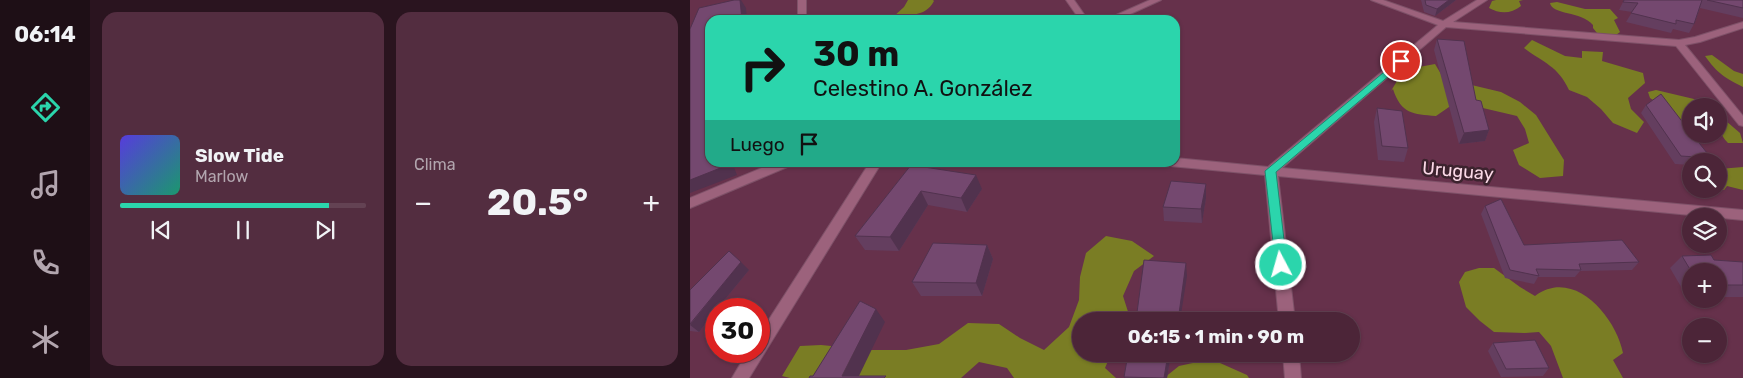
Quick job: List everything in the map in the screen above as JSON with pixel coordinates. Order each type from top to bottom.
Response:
[{"type":"street","points":[[802,0],[802,15]]},
{"type":"street","points":[[1070,0],[1080,15]]},
{"type":"street","points":[[1121,15],[1156,0]]},
{"type":"street","points":[[1375,0],[1444,24],[1679,43],[1697,40],[1743,25]]},
{"type":"street","points":[[1286,312],[1271,171],[1444,24],[1483,0]]},
{"type":"street","points":[[1679,43],[1743,123]]},
{"type":"street","name":"Uruguay","points":[[1180,163],[1743,215]]},
{"type":"street","points":[[690,203],[776,167]]},
{"type":"street","points":[[770,331],[873,167]]},
{"type":"street","points":[[1291,362],[1293,378]]},
{"type":"street","points":[[740,378],[749,363]]},
{"type":"shaded area","points":[[908,0],[934,1],[921,13],[895,15],[904,7]]},
{"type":"shaded area","points":[[1523,0],[1519,1],[1521,6],[1513,11],[1505,12],[1489,8],[1492,1]]},
{"type":"shaded area","points":[[1557,2],[1585,9],[1610,9],[1618,18],[1614,20],[1620,32],[1616,35],[1597,33],[1593,25],[1588,21],[1581,17],[1556,10],[1550,3]]},
{"type":"shaded area","points":[[1532,40],[1565,56],[1582,58],[1582,51],[1603,52],[1602,61],[1643,73],[1645,83],[1628,98],[1631,109],[1644,122],[1637,133],[1613,123],[1587,97],[1569,90],[1555,70],[1524,48]]},
{"type":"shaded area","points":[[1712,55],[1734,71],[1743,74],[1743,87],[1726,78],[1713,67],[1705,56]]},
{"type":"shaded area","points":[[1435,64],[1441,74],[1459,82],[1501,92],[1520,102],[1536,115],[1564,160],[1563,176],[1540,178],[1519,165],[1513,150],[1529,143],[1525,129],[1517,116],[1470,105],[1449,107],[1436,116],[1414,113],[1404,108],[1393,89],[1391,91],[1397,81],[1414,76],[1419,67]]},
{"type":"shaded area","points":[[1656,90],[1690,98],[1682,98],[1682,126],[1669,111],[1650,98],[1648,92]]},
{"type":"shaded area","points":[[1727,122],[1740,133],[1743,143],[1728,143]]},
{"type":"shaded area","points":[[1743,167],[1743,190],[1727,186],[1727,168]]},
{"type":"shaded area","points":[[1106,236],[1132,241],[1154,256],[1134,271],[1123,296],[1128,312],[1075,312],[1079,300],[1080,277],[1086,253]]},
{"type":"shaded area","points":[[1479,268],[1494,268],[1535,296],[1550,289],[1564,288],[1578,292],[1591,300],[1602,311],[1619,339],[1623,353],[1613,360],[1623,378],[1563,378],[1551,346],[1539,332],[1494,332],[1466,307],[1459,282],[1465,272]]},
{"type":"shaded area","points":[[1072,319],[1072,362],[1108,362],[1105,368],[1116,378],[1014,378],[1007,368],[979,362],[961,378],[790,378],[782,376],[800,346],[821,345],[872,350],[906,350],[939,344],[968,323],[999,324],[1020,338],[1044,350],[1069,327]]},
{"type":"shaded area","points":[[1197,362],[1218,362],[1247,375],[1249,378],[1164,378],[1179,366]]},
{"type":"building","points":[[740,0],[742,15],[705,15],[705,167],[723,167],[690,180],[690,29],[699,8]]},
{"type":"building","points":[[1425,0],[1449,0],[1437,9],[1426,5]]},
{"type":"building","points":[[1624,0],[1702,0],[1694,24],[1676,20],[1676,24],[1631,13],[1638,3],[1623,2]]},
{"type":"building","points":[[1707,0],[1743,0],[1743,8]]},
{"type":"building","points":[[1437,39],[1464,41],[1476,100],[1481,101],[1489,130],[1464,133]]},
{"type":"building","points":[[1661,94],[1682,121],[1682,143],[1699,143],[1707,153],[1682,153],[1681,156],[1646,105]]},
{"type":"building","points":[[1377,108],[1402,111],[1408,148],[1382,146]]},
{"type":"building","points":[[909,167],[924,167],[976,175],[961,198],[921,191],[890,237],[855,236]]},
{"type":"building","points":[[1171,181],[1206,184],[1201,209],[1163,207]]},
{"type":"building","points":[[1501,199],[1524,245],[1622,240],[1639,262],[1579,264],[1581,270],[1536,269],[1539,276],[1510,270],[1485,206]]},
{"type":"building","points":[[933,243],[987,245],[976,283],[912,282]]},
{"type":"building","points":[[729,251],[741,262],[711,298],[705,298],[705,306],[690,324],[690,290]]},
{"type":"building","points":[[1711,255],[1714,260],[1743,262],[1743,285],[1727,285],[1727,263],[1686,263],[1682,256]]},
{"type":"building","points":[[1144,260],[1186,263],[1179,312],[1137,312]]},
{"type":"building","points":[[860,301],[876,309],[842,376],[886,376],[884,378],[809,378],[813,376]]},
{"type":"building","points":[[1535,340],[1549,368],[1506,369],[1493,343]]},
{"type":"building","points":[[1127,362],[1167,362],[1164,378],[1124,377]]},
{"type":"route","points":[[1281,265],[1271,171],[1401,61]]}]
